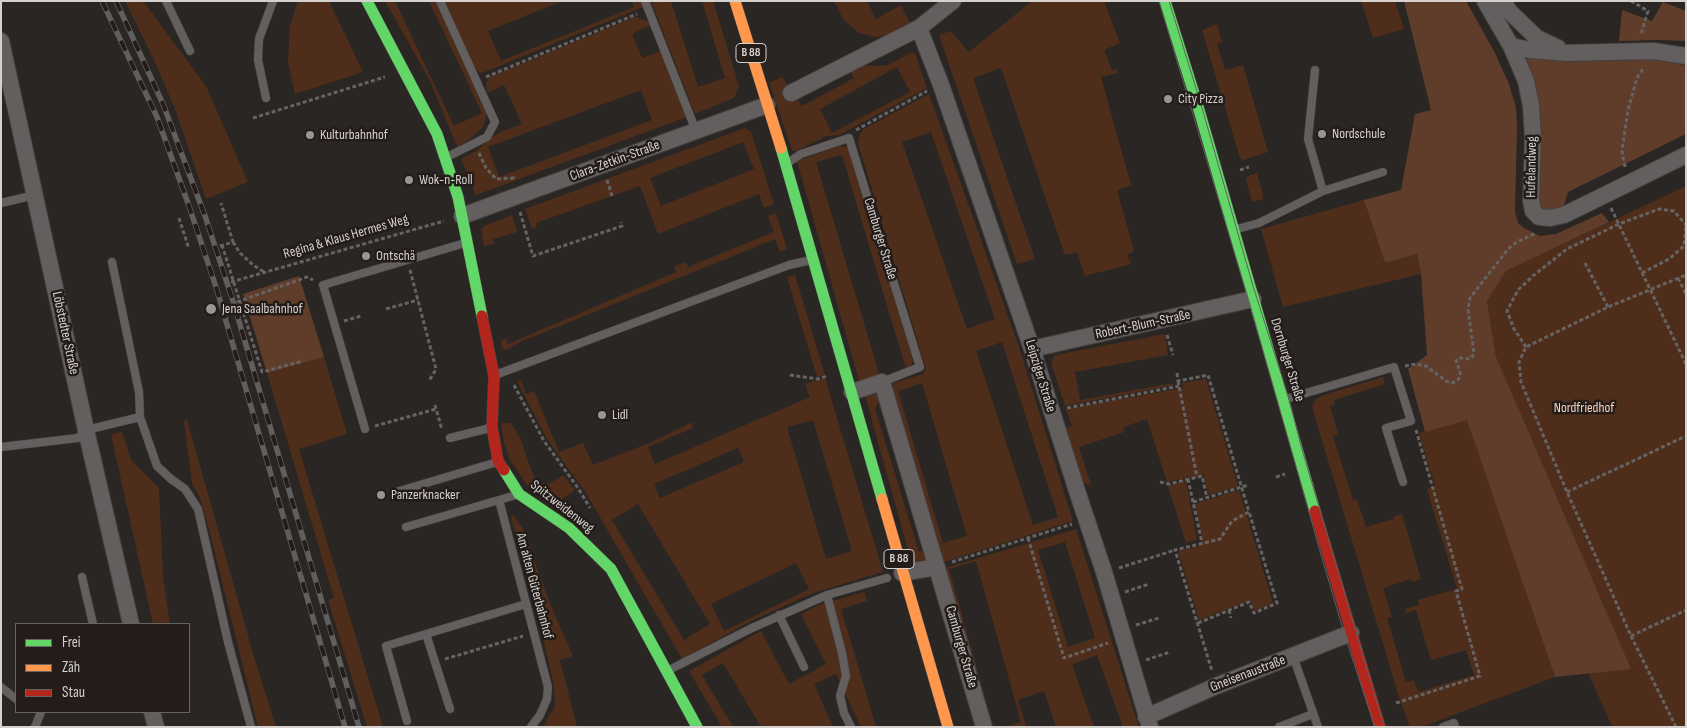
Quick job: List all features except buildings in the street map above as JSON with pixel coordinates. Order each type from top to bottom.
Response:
[{"type":"street","name":"Spitzweidenweg","points":[[367,1],[437,134],[453,182],[497,374],[492,427],[498,461],[519,494],[569,528],[611,569],[697,727]]},
{"type":"street","name":"B 88","points":[[735,1],[852,392],[895,576],[948,727]]},
{"type":"street","points":[[791,93],[919,28],[953,1]]},
{"type":"street","name":"Dornburger Straße","points":[[1165,1],[1197,103],[1351,634],[1380,727]]},
{"type":"street","name":"Hufelandweg","points":[[1485,1],[1511,46],[1526,81],[1531,106],[1533,138],[1531,201],[1533,211],[1539,217],[1550,218],[1564,215],[1686,155]]},
{"type":"street","points":[[1504,1],[1510,12],[1537,38],[1567,53]]},
{"type":"street","name":"Leipziger Straße","points":[[919,28],[1032,349],[1104,572],[1111,597],[1117,636],[1131,665],[1148,722]]},
{"type":"street","name":"Löbstedter Straße","points":[[1,41],[86,430],[131,623]]},
{"type":"street","points":[[1511,46],[1530,50],[1567,53],[1653,51],[1686,56]]},
{"type":"street","name":"Clara-Zetkin-Straße","points":[[462,216],[767,105]]},
{"type":"street","name":"Robert-Blum-Straße","points":[[1032,349],[1253,299]]},
{"type":"street","name":"Camburger Straße","points":[[852,392],[882,382],[984,727]]},
{"type":"street","points":[[895,576],[937,567]]},
{"type":"street","name":"Gneisenaustraße","points":[[1148,722],[1216,686],[1351,634]]},
{"type":"street","points":[[152,713],[156,727]]},
{"type":"lane","points":[[166,1],[190,50]]},
{"type":"lane","points":[[266,98],[258,60],[259,46],[273,1]]},
{"type":"lane","points":[[440,1],[495,122],[487,137],[445,158]]},
{"type":"lane","points":[[645,1],[696,131]]},
{"type":"lane","points":[[1315,70],[1308,139],[1323,191]]},
{"type":"lane","points":[[784,165],[801,154],[849,138]]},
{"type":"lane","name":"Camburger Straße","points":[[849,138],[920,367],[882,382]]},
{"type":"lane","points":[[1234,230],[1259,223],[1323,191],[1383,172]]},
{"type":"lane","points":[[1,203],[35,195]]},
{"type":"lane","points":[[365,429],[322,285],[467,242]]},
{"type":"lane","points":[[497,374],[789,265],[813,259]]},
{"type":"lane","points":[[112,262],[139,392],[140,417],[156,466],[185,489],[198,509],[228,642],[251,727]]},
{"type":"lane","points":[[1284,400],[1394,368],[1411,421],[1386,428],[1403,482]]},
{"type":"lane","points":[[1,447],[78,438],[86,430],[140,417]]},
{"type":"lane","points":[[450,438],[492,427]]},
{"type":"lane","points":[[396,492],[498,461]]},
{"type":"lane","points":[[406,527],[519,494]]},
{"type":"lane","name":"Am alten Güterbahnhof","points":[[498,500],[548,687],[547,699],[540,715],[531,727]]},
{"type":"lane","points":[[667,671],[779,615],[827,594],[895,576]]},
{"type":"lane","points":[[82,577],[92,623]]},
{"type":"lane","points":[[827,594],[846,676],[840,696],[844,713],[851,727]]},
{"type":"lane","points":[[407,721],[386,646],[526,604]]},
{"type":"lane","points":[[779,615],[804,667]]},
{"type":"lane","points":[[426,634],[450,709]]},
{"type":"lane","points":[[1293,656],[1318,727]]},
{"type":"lane","points":[[1,687],[15,698]]},
{"type":"lane","points":[[1280,727],[1314,714]]},
{"type":"lane","points":[[36,727],[40,715]]},
{"type":"lane","points":[[1443,727],[1454,723],[1455,727]]},
{"type":"path","points":[[1628,184],[1622,151],[1628,110],[1638,78],[1653,51],[1640,33],[1648,11],[1631,1]]},
{"type":"path","points":[[476,81],[649,10]]},
{"type":"path","points":[[252,118],[405,70]]},
{"type":"path","points":[[849,138],[858,129],[940,85]]},
{"type":"path","points":[[475,143],[486,168],[496,179],[514,178],[516,184]]},
{"type":"path","points":[[1240,170],[1249,167]]},
{"type":"path","points":[[606,176],[612,196]]},
{"type":"path","points":[[1605,194],[1686,364]]},
{"type":"path","points":[[221,203],[233,242],[240,253],[253,265],[265,272]]},
{"type":"path","points":[[519,209],[533,256],[622,226],[621,222]]},
{"type":"path","points":[[1526,347],[1514,329],[1507,311],[1518,290],[1534,275],[1567,249],[1619,224],[1659,209],[1674,211],[1686,225],[1685,246],[1669,259],[1642,273]]},
{"type":"path","name":"Regina & Klaus Hermes Weg","points":[[234,281],[462,216]]},
{"type":"path","points":[[179,218],[189,249]]},
{"type":"path","points":[[1394,368],[1416,364],[1426,366],[1446,381],[1452,383],[1457,381],[1460,377],[1460,372],[1456,361],[1461,358],[1470,359],[1474,354],[1468,309],[1470,298],[1508,249],[1517,242],[1539,232]]},
{"type":"path","points":[[233,242],[221,246],[234,281],[238,301],[262,372],[303,361]]},
{"type":"path","points":[[408,260],[436,369],[429,381]]},
{"type":"path","points":[[1585,263],[1608,307]]},
{"type":"path","points":[[1676,727],[1631,636],[1567,492],[1521,382],[1519,362],[1526,347],[1608,307],[1686,275]]},
{"type":"path","points":[[238,301],[307,277],[322,285]]},
{"type":"path","points":[[1678,278],[1686,294]]},
{"type":"path","points":[[386,309],[418,300]]},
{"type":"path","points":[[1164,320],[1173,355]]},
{"type":"path","points":[[1177,373],[1196,477]]},
{"type":"path","points":[[497,374],[514,386],[544,441],[590,508]]},
{"type":"path","points":[[790,375],[818,379],[828,376]]},
{"type":"path","points":[[1178,381],[1208,375],[1277,603],[1254,613],[1249,602],[1198,623]]},
{"type":"path","points":[[1064,409],[1179,386]]},
{"type":"path","points":[[365,429],[436,407],[445,440],[450,438]]},
{"type":"path","points":[[1396,703],[1480,676],[1456,591],[1462,589],[1419,437],[1411,421]]},
{"type":"path","points":[[1567,492],[1686,436]]},
{"type":"path","points":[[1160,482],[1169,484],[1202,476],[1207,498]]},
{"type":"path","points":[[1188,479],[1202,543]]},
{"type":"path","points":[[1193,502],[1248,484]]},
{"type":"path","points":[[1104,572],[1175,550],[1220,539],[1232,521],[1249,512]]},
{"type":"path","points":[[937,567],[1086,520]]},
{"type":"path","points":[[1028,538],[1064,658],[1159,618]]},
{"type":"path","points":[[1175,550],[1216,686]]},
{"type":"path","points":[[1111,597],[1148,584]]},
{"type":"path","points":[[1229,610],[1232,618]]},
{"type":"path","points":[[1631,636],[1686,610]]},
{"type":"path","points":[[434,662],[533,633]]},
{"type":"path","points":[[1131,665],[1170,652]]},
{"type":"green space","points":[[125,1],[143,1],[206,86],[248,182],[206,199],[175,109],[155,62]]},
{"type":"green space","points":[[298,1],[329,1],[363,72],[295,94],[288,62],[290,25]]},
{"type":"green space","points":[[385,1],[395,1],[454,126],[482,113],[429,1],[435,1],[486,112],[486,119],[482,128],[470,139],[458,146],[430,81]]},
{"type":"green space","points":[[445,1],[562,1],[488,31],[501,61],[634,7],[632,1],[641,1],[643,7],[482,73],[476,70]]},
{"type":"green space","points":[[651,1],[671,1],[698,87],[725,78],[702,1],[713,1],[739,86],[734,98],[695,114]]},
{"type":"green space","points":[[834,1],[867,1],[876,19],[901,5],[912,27],[893,34],[876,37],[859,33],[843,19]]},
{"type":"green space","points":[[1032,1],[1104,1],[1120,43],[1104,50],[1112,70],[1116,69],[1118,73],[1101,77],[1131,185],[1117,190],[1134,251],[1127,255],[1131,264],[1085,276],[1077,252],[1065,255],[1001,68],[973,78],[1035,259],[1017,264],[939,35],[951,31],[969,52]]},
{"type":"green space","points":[[1361,1],[1395,1],[1404,29],[1373,38]]},
{"type":"green space","points":[[635,17],[647,21],[651,25],[632,34],[642,58],[661,51],[687,117],[476,195],[461,159],[476,151],[492,137],[522,124],[504,85],[487,93],[486,83],[490,77]],"holes":[[[641,90],[652,120],[499,177],[488,147]]]},
{"type":"green space","points":[[1217,24],[1222,42],[1217,44],[1225,70],[1243,65],[1268,152],[1243,160],[1240,158],[1202,30]]},
{"type":"green space","points":[[910,53],[915,53],[927,88],[839,135],[826,136],[796,151],[792,150],[769,83],[782,77],[802,106],[854,78],[848,69],[856,65],[888,65]],"holes":[[[897,67],[910,92],[832,133],[820,109]]]},
{"type":"green space","points":[[929,94],[1019,347],[1073,521],[944,562],[891,387],[894,383],[923,374],[926,369],[858,143],[860,134],[864,129]],"holes":[[[931,132],[995,319],[967,329],[902,142]],[[1002,342],[1058,517],[1033,525],[976,351]],[[922,383],[967,536],[943,543],[898,391]]]},
{"type":"green space","points":[[745,128],[751,132],[774,204],[764,208],[759,194],[658,234],[640,186],[536,223],[537,227],[532,229],[525,209]],"holes":[[[743,142],[754,169],[661,206],[650,178]]]},
{"type":"green space","points":[[840,146],[851,150],[913,360],[907,370],[860,384],[797,161]],"holes":[[[842,155],[906,369],[880,377],[816,162]]]},
{"type":"green space","points":[[1257,173],[1264,199],[1252,202],[1246,180],[1248,176]]},
{"type":"green space","name":"Nordfriedhof","points":[[1686,186],[1686,727],[1612,727],[1470,403],[1496,357],[1487,301],[1506,271]]},
{"type":"green space","points":[[1364,200],[1385,263],[1417,254],[1421,274],[1283,307],[1261,229]]},
{"type":"green space","points":[[776,213],[787,249],[780,252],[775,239],[520,342],[505,350],[502,348],[501,340],[506,338],[508,344],[676,272],[674,267],[686,262],[688,267],[774,232],[768,216]]},
{"type":"green space","points":[[512,215],[517,232],[493,239],[494,244],[484,246],[481,229]]},
{"type":"green space","points":[[795,275],[825,375],[817,377],[787,277]]},
{"type":"green space","points":[[1165,334],[1168,355],[1075,372],[1080,400],[1174,383],[1174,385],[1065,406],[1052,365],[1055,355]]},
{"type":"green space","points":[[324,357],[347,434],[299,449],[383,727],[367,727],[328,600],[334,598],[267,373]]},
{"type":"green space","points":[[1383,377],[1385,384],[1334,400],[1335,404],[1330,406],[1338,434],[1333,436],[1353,500],[1357,499],[1366,527],[1394,519],[1393,517],[1402,514],[1421,579],[1412,582],[1411,579],[1383,588],[1392,617],[1387,618],[1406,682],[1414,680],[1418,692],[1474,675],[1466,650],[1431,660],[1416,610],[1406,613],[1405,609],[1419,605],[1418,600],[1457,589],[1427,489],[1435,486],[1419,433],[1467,419],[1555,677],[1421,727],[1410,727],[1399,697],[1312,407],[1316,399],[1327,394]]},
{"type":"green space","points":[[825,378],[883,572],[813,593],[749,622],[682,659],[586,493],[547,439],[517,381],[521,380],[526,394],[534,391],[559,452],[583,443],[593,465],[652,442],[692,422],[693,428],[648,447],[655,464],[810,397],[805,384]],"holes":[[[813,420],[852,551],[826,559],[787,427]],[[738,448],[744,462],[660,498],[654,484]],[[638,504],[710,624],[684,640],[612,520]],[[796,563],[809,589],[724,631],[711,604]]]},
{"type":"green space","points":[[1206,379],[1238,486],[1209,495],[1203,474],[1167,482],[1147,419],[1123,427],[1124,432],[1079,447],[1091,485],[1083,483],[1066,428],[1072,426],[1066,409],[1183,388],[1182,383]]},
{"type":"green space","points":[[874,390],[883,394],[875,409],[919,552],[930,549],[928,559],[924,562],[917,563],[911,561],[865,395]]},
{"type":"green space","points":[[187,420],[254,657],[276,727],[258,727],[210,533],[200,498],[192,483],[184,421]]},
{"type":"green space","points":[[501,423],[511,423],[521,440],[540,489],[563,475],[575,490],[553,505],[529,488],[510,460],[504,443]]},
{"type":"green space","points":[[122,432],[131,460],[159,488],[163,577],[170,623],[153,623],[111,434]]},
{"type":"green space","points":[[1186,481],[1197,539],[1186,543],[1168,486]]},
{"type":"green space","points":[[1239,490],[1273,603],[1255,611],[1250,600],[1199,620],[1178,551],[1203,545],[1195,504]]},
{"type":"green space","points":[[513,515],[523,529],[551,606],[573,656],[560,660],[577,727],[543,727],[555,706],[554,685],[532,592],[513,525],[511,516]]},
{"type":"green space","points":[[1076,529],[1139,727],[1123,727],[1097,655],[1072,665],[1094,727],[1056,727],[1044,691],[1018,700],[1026,726],[1004,727],[1021,722],[976,561],[949,569],[992,727],[945,568]],"holes":[[[1065,542],[1095,638],[1068,647],[1038,550]]]},
{"type":"green space","points":[[864,592],[867,601],[841,609],[876,727],[861,727],[836,674],[814,684],[833,727],[761,727],[723,663],[702,675],[733,727],[722,727],[689,671],[761,631],[789,684],[826,664],[801,614],[819,605]]},
{"type":"shaded area","points":[[1404,1],[1466,1],[1495,53],[1509,84],[1516,108],[1515,212],[1518,223],[1540,236],[1556,234],[1602,213],[1609,222],[1506,271],[1487,301],[1496,357],[1631,669],[1555,677],[1467,420],[1425,432],[1408,369],[1427,355],[1421,274],[1417,254],[1385,263],[1364,200],[1401,190],[1415,114],[1431,110]]},
{"type":"shaded area","points":[[1663,2],[1686,11],[1686,41],[1619,41],[1622,10],[1652,21]]},
{"type":"shaded area","points":[[1531,56],[1566,62],[1660,59],[1686,66],[1686,134],[1568,192],[1562,211],[1543,209],[1537,203],[1526,63],[1527,59]]},
{"type":"shaded area","points":[[299,276],[324,357],[267,373],[243,294]]},
{"type":"tram line","points":[[1159,1],[1249,301],[1345,636],[1375,727]]},
{"type":"tram line","points":[[1169,1],[1253,286],[1289,399],[1301,446],[1384,727]]},
{"type":"railway","points":[[102,1],[157,117],[189,206],[216,287],[345,727]]},
{"type":"railway","points":[[116,1],[163,104],[205,216],[233,301],[359,727]]},
{"type":"traffic: fast","points":[[367,1],[437,134],[458,197],[482,316]]},
{"type":"traffic: fast","points":[[1165,1],[1197,103],[1315,511]]},
{"type":"traffic: fast","points":[[781,148],[882,499]]},
{"type":"traffic: fast","points":[[504,470],[519,494],[569,528],[611,569],[697,727]]},
{"type":"traffic: slow","points":[[735,1],[781,148]]},
{"type":"traffic: slow","points":[[882,499],[948,727]]},
{"type":"traffic: jam","points":[[482,316],[494,376],[492,427],[498,461],[504,470]]},
{"type":"traffic: jam","points":[[1315,511],[1380,727]]},
{"type":"place","name":"City Pizza","points":[[1168,99]]},
{"type":"place","name":"Nordschule","points":[[1322,134]]},
{"type":"place","name":"Kulturbahnhof","points":[[310,135]]},
{"type":"place","name":"Wok-n-Roll","points":[[409,180]]},
{"type":"place","name":"Ontschä","points":[[366,256]]},
{"type":"place","name":"Jena Saalbahnhof","points":[[211,309]]},
{"type":"place","name":"Lidl","points":[[602,415]]},
{"type":"place","name":"Panzerknacker","points":[[381,495]]}]
